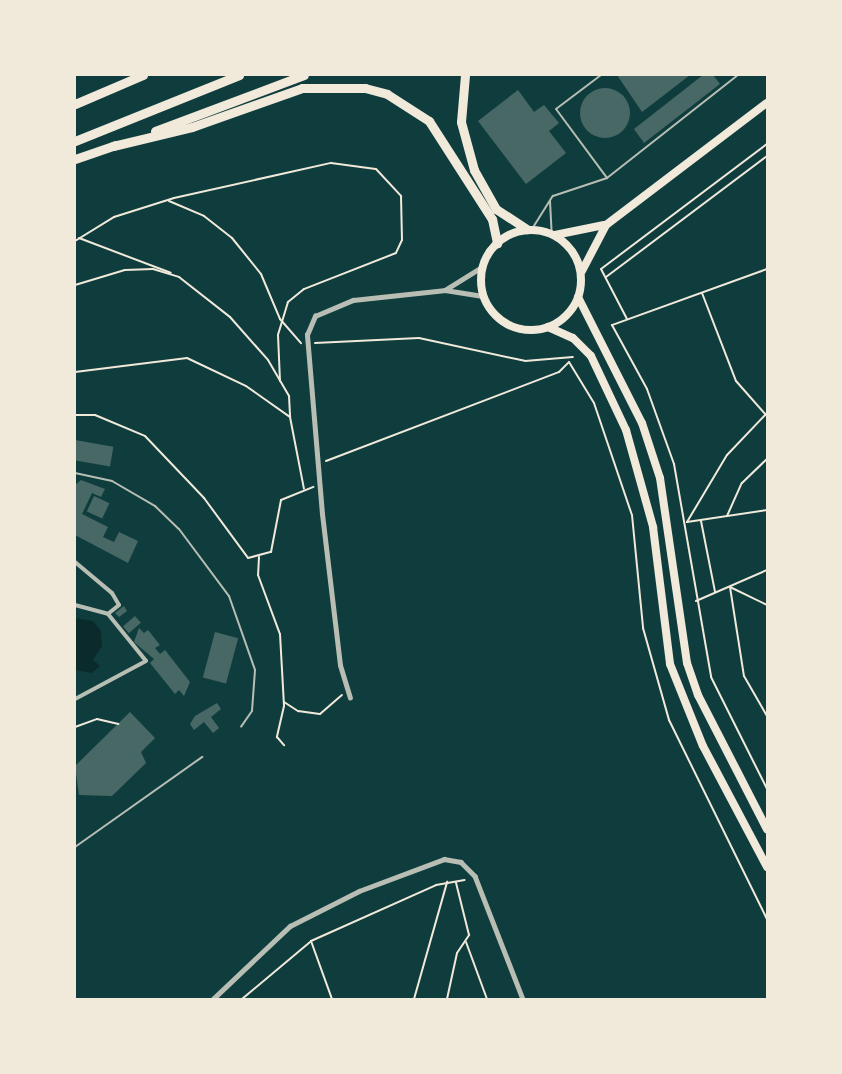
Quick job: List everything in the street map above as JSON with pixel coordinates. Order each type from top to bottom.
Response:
[{"type":"highway","points":[[75,104],[143,75]]},
{"type":"highway","points":[[75,141],[239,75]]},
{"type":"highway","points":[[75,159],[304,75]]},
{"type":"highway","points":[[465,75],[461,122],[474,170],[496,209],[529,229]]},
{"type":"highway","points":[[112,146],[192,127],[302,88],[365,87],[387,94],[429,121],[492,219],[497,243]]},
{"type":"main road","points":[[548,327],[567,315],[578,297],[581,273],[606,225],[766,103]]},
{"type":"main road","points":[[606,225],[553,234],[529,229],[497,243],[482,267],[483,296],[509,326],[548,327],[573,338],[591,356],[626,430],[653,527],[670,664],[703,746],[767,867]]},
{"type":"main road","points":[[553,234],[572,251],[581,273]]},
{"type":"main road","points":[[578,297],[642,423],[660,478],[687,663],[698,695],[767,830]]},
{"type":"street","points":[[445,290],[482,267]]},
{"type":"street","points":[[350,698],[319,486],[308,345],[315,316],[329,306],[445,290],[483,296]]},
{"type":"street","points":[[75,562],[112,593],[119,605],[108,614]]},
{"type":"street","points":[[75,605],[108,614],[146,662],[75,699]]},
{"type":"street","points":[[213,999],[290,926],[359,891],[444,859],[461,862],[475,876],[523,999]]},
{"type":"lane","points":[[602,75],[556,109],[607,178]]},
{"type":"lane","points":[[529,229],[550,200],[607,178],[738,75]]},
{"type":"lane","points":[[550,200],[553,234]]},
{"type":"lane","points":[[75,473],[112,481],[155,506],[179,529],[229,596],[255,670],[252,711],[241,727]]},
{"type":"lane","points":[[75,847],[202,758]]},
{"type":"path","points":[[628,320],[601,269],[767,144]]},
{"type":"path","points":[[605,277],[767,156]]},
{"type":"path","points":[[75,241],[114,217],[168,200],[331,163],[376,170],[394,185],[403,220],[396,253],[304,289],[280,319],[280,381]]},
{"type":"path","points":[[168,200],[204,216],[232,238],[261,274],[280,319],[291,335],[308,345],[419,338],[525,361],[573,357]]},
{"type":"path","points":[[79,238],[179,276],[230,317],[289,396],[290,417],[304,489]]},
{"type":"path","points":[[75,285],[125,270],[153,269],[179,276]]},
{"type":"path","points":[[767,269],[612,325],[662,426],[687,522],[696,601],[711,677],[767,789]]},
{"type":"path","points":[[687,522],[727,455],[766,415],[736,381],[702,293]]},
{"type":"path","points":[[75,372],[187,358],[246,386],[290,417]]},
{"type":"path","points":[[319,464],[559,372],[569,362]]},
{"type":"path","points":[[75,415],[95,415],[145,436],[204,498],[248,558],[260,557],[271,552],[277,540],[281,500],[304,489],[319,486]]},
{"type":"path","points":[[727,516],[742,483],[767,459]]},
{"type":"path","points":[[687,522],[767,510]]},
{"type":"path","points":[[701,520],[715,592]]},
{"type":"path","points":[[260,557],[258,575],[280,634],[284,702],[277,737],[284,745]]},
{"type":"path","points":[[696,601],[767,570]]},
{"type":"path","points":[[730,587],[767,605]]},
{"type":"path","points":[[730,587],[744,676],[767,716]]},
{"type":"path","points":[[284,702],[298,711],[320,714],[337,705],[347,688]]},
{"type":"path","points":[[75,727],[97,719],[118,724]]},
{"type":"path","points":[[242,999],[311,941],[447,882],[465,880]]},
{"type":"path","points":[[414,999],[447,882]]},
{"type":"path","points":[[456,882],[467,919],[466,942],[487,999]]},
{"type":"path","points":[[311,941],[332,999]]},
{"type":"path","points":[[447,999],[457,953],[466,942]]},
{"type":"water","points":[[75,618],[93,621],[101,631],[102,646],[93,660],[100,666],[92,673],[75,670]]},
{"type":"building","points":[[617,75],[690,75],[642,112]]},
{"type":"building","points":[[703,75],[713,75],[720,84],[644,143],[634,129]]},
{"type":"building","points":[[605,88],[623,95],[630,113],[623,131],[605,138],[587,131],[580,113],[587,95]]},
{"type":"building","points":[[518,90],[534,112],[544,105],[559,123],[549,131],[566,153],[526,184],[478,121]]},
{"type":"building","points":[[75,440],[113,447],[110,466],[75,460]]},
{"type":"building","points":[[81,480],[105,489],[101,497],[92,493],[82,514],[108,527],[103,537],[114,542],[119,532],[138,541],[128,563],[75,535],[75,485]]},
{"type":"building","points":[[94,496],[109,503],[102,519],[87,511]]},
{"type":"building","points":[[124,606],[127,611],[119,617],[115,613]]},
{"type":"building","points":[[135,616],[141,623],[129,633],[123,626]]},
{"type":"building","points":[[139,628],[144,633],[148,630],[160,645],[155,648],[160,654],[165,650],[190,682],[184,696],[179,690],[175,694],[150,663],[154,659],[134,642]]},
{"type":"building","points":[[215,632],[238,638],[226,684],[203,677]]},
{"type":"building","points":[[217,703],[221,709],[211,717],[219,728],[213,733],[204,722],[194,730],[190,724],[195,716]]},
{"type":"building","points":[[130,712],[155,738],[141,752],[146,763],[112,796],[79,795],[75,766]]}]
